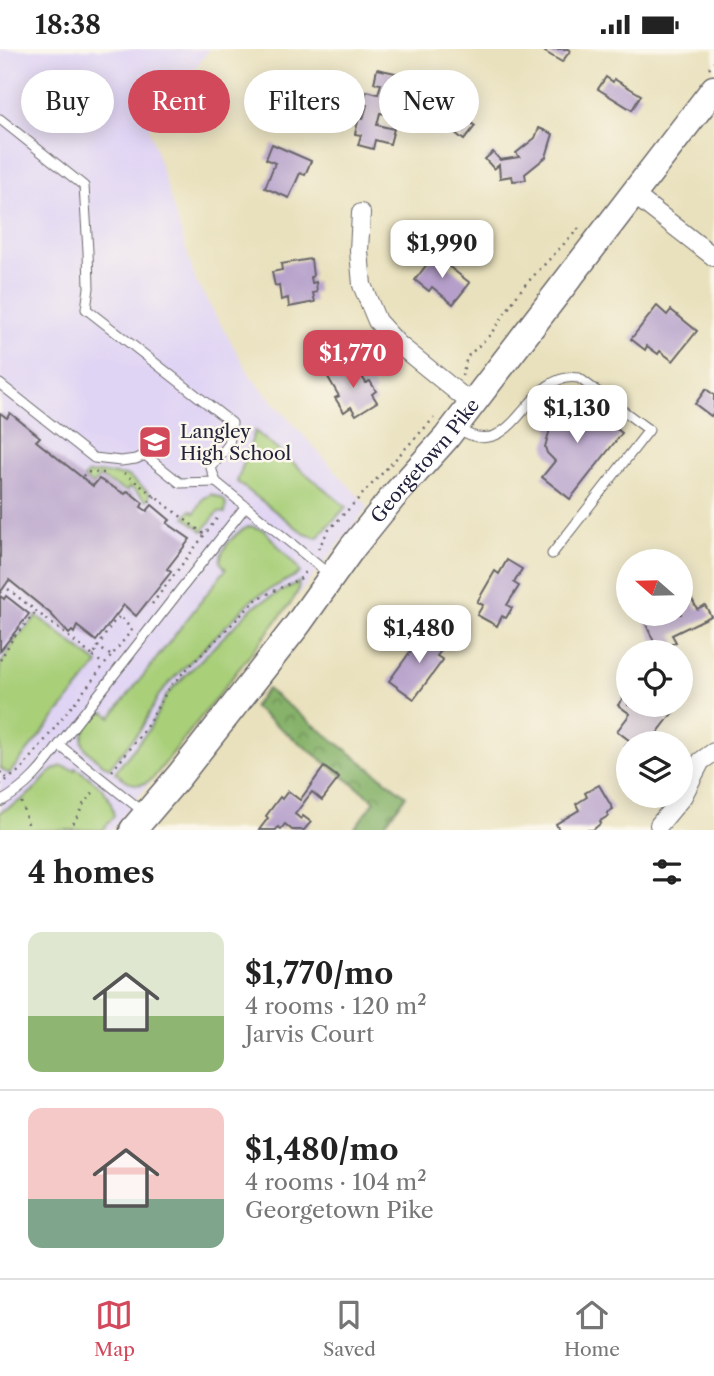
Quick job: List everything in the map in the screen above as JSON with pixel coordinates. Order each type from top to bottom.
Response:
[{"type":"main road","name":"Georgetown Pike","points":[[139,822],[180,776],[298,624],[321,568],[393,497],[455,426],[462,396],[633,194],[709,81]]},
{"type":"street","points":[[633,194],[714,257]]},
{"type":"street","points":[[361,213],[359,251],[362,285],[377,321],[398,344],[462,396]]},
{"type":"street","points":[[660,825],[683,796],[701,761],[714,752]]},
{"type":"lane","points":[[0,119],[84,186],[88,251],[86,309],[232,423],[229,444],[211,468],[216,482],[321,568]]},
{"type":"lane","points":[[455,426],[468,436],[485,439],[502,433],[534,397],[554,381],[571,376],[579,378],[649,430],[552,554]]},
{"type":"lane","points":[[0,384],[94,458],[121,461],[145,456],[180,483],[216,482]]},
{"type":"lane","points":[[0,802],[15,794],[40,773],[245,507]]},
{"type":"lane","points":[[59,745],[105,779],[139,822]]},
{"type":"path","points":[[709,81],[714,62]]},
{"type":"path","points":[[70,830],[84,803],[142,734],[170,686],[257,599],[321,568],[328,531],[439,414],[441,401],[462,396],[467,358],[489,335],[523,287],[582,225]]},
{"type":"path","points":[[83,476],[86,472],[126,473],[205,535]]},
{"type":"path","points":[[149,502],[155,496]]},
{"type":"path","points":[[149,608],[218,517]]},
{"type":"path","points":[[8,589],[103,664]]},
{"type":"path","points":[[0,660],[13,638],[36,612]]},
{"type":"path","points":[[93,656],[111,625],[120,617],[132,629]]},
{"type":"path","points":[[0,785],[23,768],[141,619]]},
{"type":"path","points":[[97,647],[110,655]]},
{"type":"path","points":[[0,772],[9,780]]},
{"type":"path","points":[[15,794],[25,811],[30,830]]},
{"type":"shaded area","name":"Langley High School","points":[[0,49],[210,49],[194,70],[128,70],[128,133],[151,133],[196,282],[252,378],[368,507],[112,830],[0,830]]},
{"type":"green space","points":[[255,431],[346,507],[317,538],[305,534],[237,482]]},
{"type":"green space","points":[[87,474],[128,476],[149,492],[150,497],[147,500],[130,487],[126,491],[99,477],[93,485],[84,478]]},
{"type":"green space","points":[[211,494],[223,499],[226,504],[225,513],[218,512],[203,531],[185,517],[191,510],[195,513],[203,499]]},
{"type":"green space","points":[[250,526],[264,530],[300,573],[254,598],[170,682],[159,695],[141,729],[109,768],[92,756],[83,745],[82,739],[88,724],[96,714],[105,712],[111,717],[226,569],[220,562],[227,545]]},
{"type":"green space","points":[[299,582],[293,600],[154,777],[144,784],[134,784],[115,772],[148,731],[166,696],[175,686],[254,606]]},
{"type":"green space","points":[[37,616],[98,664],[9,774],[0,768],[0,665],[15,640]]},
{"type":"green space","points":[[267,689],[406,796],[380,830],[353,830],[375,801],[253,707]]},
{"type":"green space","points":[[62,766],[75,770],[76,768],[106,793],[114,816],[103,830],[0,830],[0,812],[23,799],[50,773]]},
{"type":"building","points":[[547,49],[570,51],[562,62],[545,52]]},
{"type":"building","points":[[377,69],[382,70],[379,70],[379,84],[374,83]]},
{"type":"building","points":[[606,77],[641,95],[632,110],[598,89]]},
{"type":"building","points":[[367,91],[378,94],[379,91],[379,133],[393,133],[390,144],[375,140],[373,149],[358,145],[361,135],[355,134],[365,133]]},
{"type":"building","points":[[539,128],[553,134],[546,157],[525,174],[526,180],[513,181],[512,176],[500,178],[499,165],[494,169],[485,159],[493,152],[500,160],[519,157],[516,153],[535,138]]},
{"type":"building","points":[[455,133],[470,133],[464,140]]},
{"type":"building","points":[[272,144],[311,161],[305,175],[300,173],[289,198],[265,188],[275,163],[266,159]]},
{"type":"building","points":[[434,255],[470,283],[453,304],[432,287],[429,291],[415,280]]},
{"type":"building","points":[[311,259],[312,283],[316,282],[317,292],[313,293],[315,302],[289,307],[288,298],[281,300],[279,285],[275,286],[272,272],[282,270],[281,264]]},
{"type":"building","points":[[657,306],[667,315],[671,310],[697,331],[673,361],[660,351],[658,354],[647,346],[645,350],[631,339]]},
{"type":"building","points":[[351,363],[359,377],[361,375],[366,383],[370,381],[376,391],[372,394],[377,402],[356,415],[351,407],[344,412],[335,398],[339,396],[328,377]]},
{"type":"building","points":[[706,389],[714,395],[714,412],[711,416],[695,404]]},
{"type":"building","points":[[595,397],[608,407],[600,416],[622,433],[570,499],[542,477],[555,461],[545,447],[550,429],[542,423],[556,407],[563,412],[578,406],[587,406]]},
{"type":"building","points":[[0,413],[7,418],[10,413],[40,437],[36,441],[93,486],[99,479],[125,494],[128,491],[143,503],[141,507],[147,511],[152,505],[170,520],[167,523],[190,539],[167,569],[171,572],[136,616],[124,605],[96,641],[77,626],[74,633],[72,631],[69,634],[51,614],[9,580],[0,593]]},
{"type":"building","points":[[507,560],[522,569],[514,583],[519,586],[507,605],[512,608],[506,618],[502,616],[497,626],[477,615],[483,605],[477,602],[495,571],[499,574]]},
{"type":"building","points":[[0,596],[4,599],[6,596],[29,614],[0,651]]},
{"type":"building","points":[[693,601],[697,609],[705,605],[711,616],[693,625]]},
{"type":"building","points":[[647,627],[688,627],[672,635],[675,640],[653,640]]},
{"type":"building","points":[[426,630],[446,644],[437,656],[443,660],[414,699],[389,681]]},
{"type":"building","points":[[628,717],[669,717],[659,731],[617,731]]},
{"type":"building","points":[[324,767],[339,778],[322,800],[312,792],[295,814],[311,822],[304,830],[292,830],[285,824],[281,829],[278,827],[276,830],[259,830],[280,797],[282,799],[288,791],[300,800]]},
{"type":"building","points":[[599,785],[613,809],[607,813],[608,816],[593,830],[559,830],[556,824],[579,810],[576,804],[587,797],[585,793]]},
{"type":"place","name":"Langley High School","points":[[155,442]]}]
